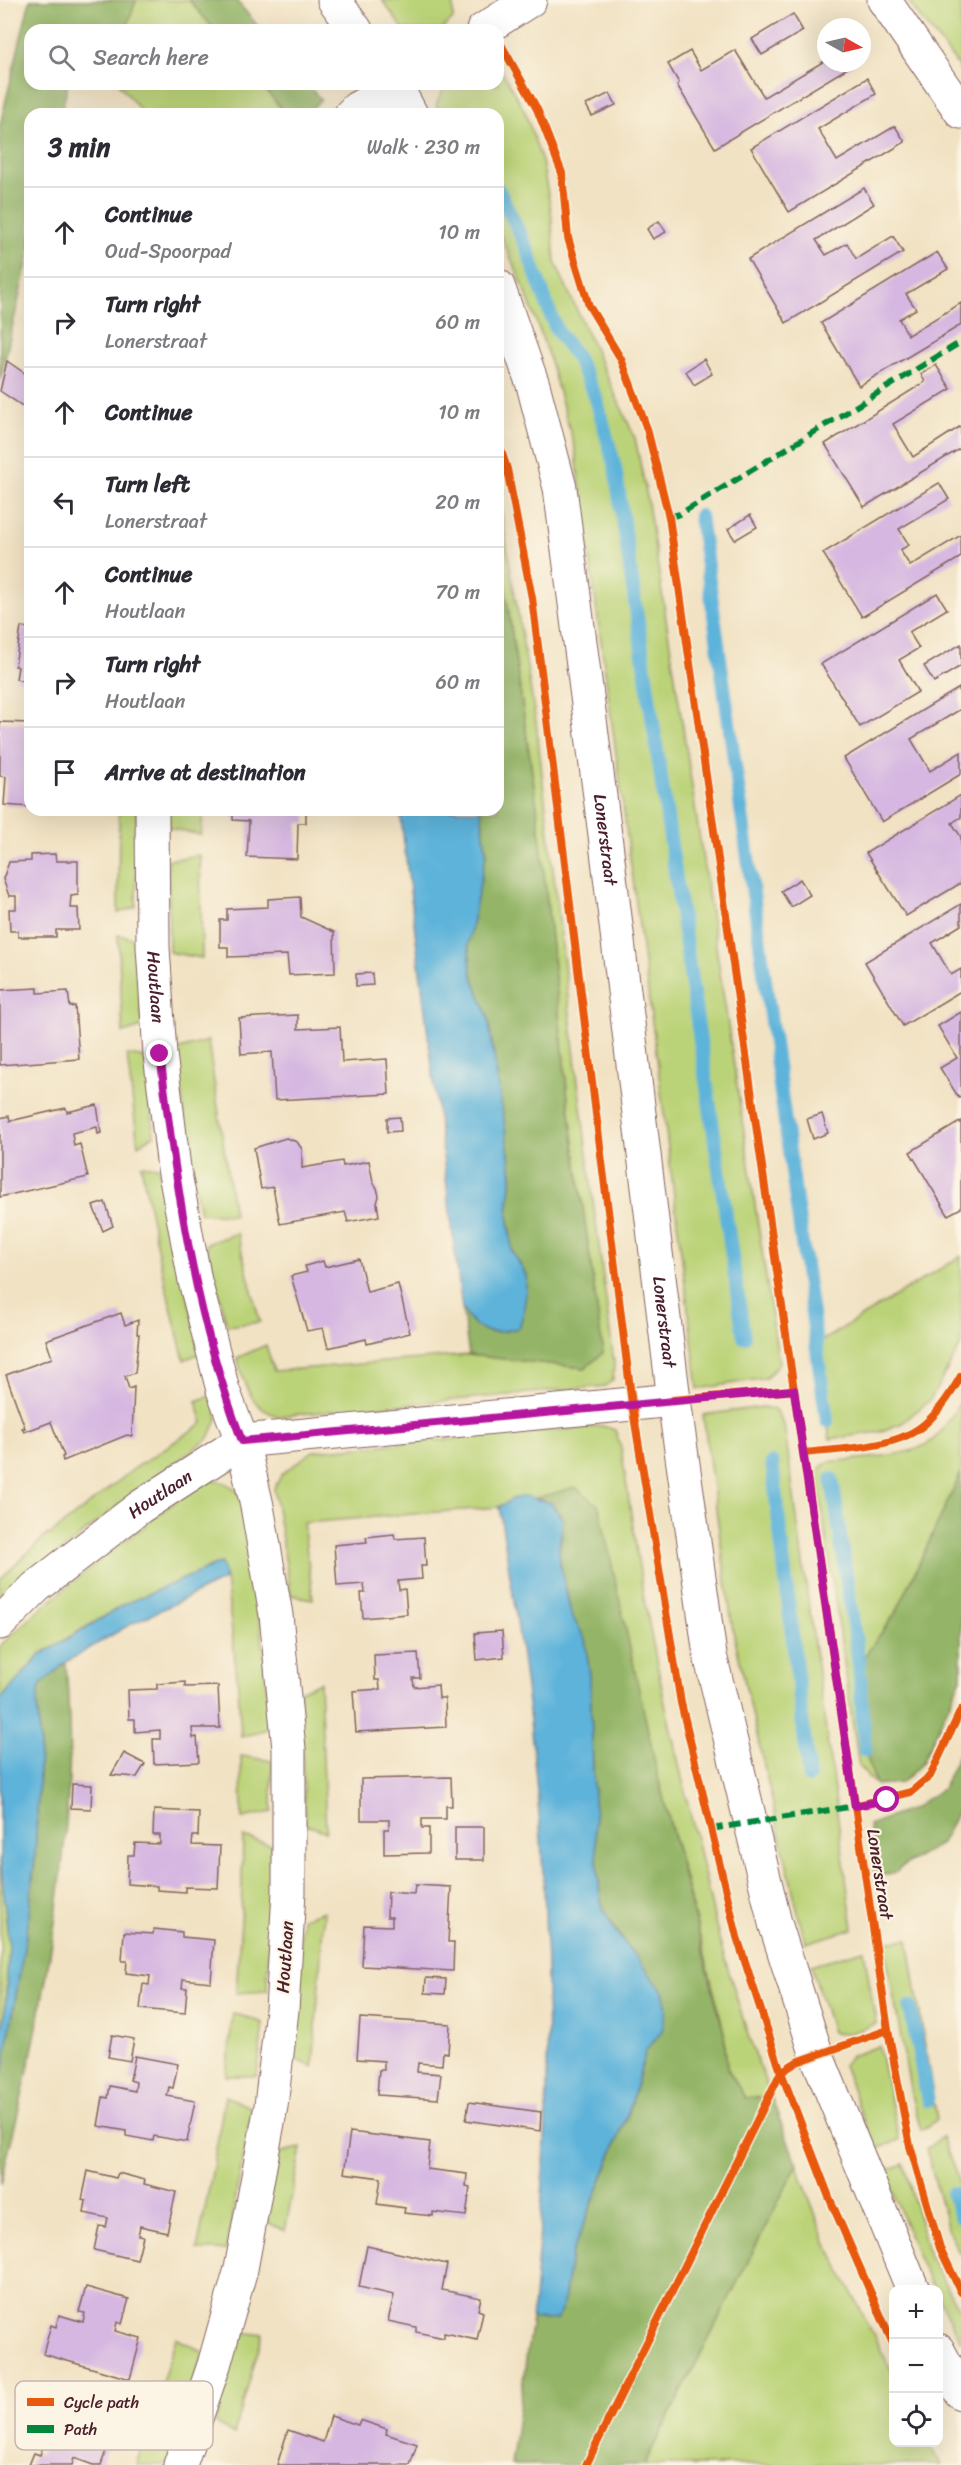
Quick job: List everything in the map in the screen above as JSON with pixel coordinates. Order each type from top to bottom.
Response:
[{"type":"street","points":[[334,0],[352,24]]},
{"type":"street","points":[[492,24],[530,0]]},
{"type":"street","points":[[884,0],[961,112]]},
{"type":"street","points":[[357,108],[401,92]]},
{"type":"street","name":"Lonerstraat","points":[[504,303],[533,385],[560,488],[607,847],[674,1400],[710,1655],[775,1923],[817,2056],[911,2285]]},
{"type":"street","name":"Houtlaan","points":[[152,816],[153,947],[160,1054],[174,1168],[195,1281],[223,1390],[242,1441],[257,1506],[276,1615],[288,1749],[289,1892],[282,2010],[271,2106],[241,2269],[208,2381]]},
{"type":"street","name":"Houtlaan","points":[[0,1623],[36,1587],[140,1507],[242,1441],[674,1400]]},
{"type":"street","points":[[943,2358],[961,2393]]},
{"type":"street","name":"Houtlaan","points":[[180,2465],[185,2450]]},
{"type":"green space","points":[[30,0],[136,0],[128,24],[24,24]]},
{"type":"green space","points":[[136,0],[189,0],[210,24],[128,24]]},
{"type":"green space","points":[[189,0],[236,0],[256,24],[210,24]]},
{"type":"green space","points":[[382,0],[453,0],[453,19],[448,24],[400,24]]},
{"type":"green space","points":[[908,0],[961,0],[961,71],[921,18]]},
{"type":"green space","points":[[24,25],[24,90],[67,90],[62,108],[24,108],[24,276],[0,381],[0,125]]},
{"type":"green space","points":[[504,75],[525,112],[542,162],[551,210],[555,262],[635,438],[647,497],[687,754],[779,1364],[766,1378],[698,1389],[657,1059],[575,448],[548,354],[526,293],[504,243],[504,108],[438,108],[436,105],[443,90],[504,90]]},
{"type":"green space","points":[[124,90],[266,90],[281,108],[138,108]]},
{"type":"green space","points":[[266,90],[312,90],[321,100],[312,108],[281,108]]},
{"type":"green space","points":[[504,529],[536,722],[577,1075],[614,1363],[613,1380],[605,1386],[279,1416],[269,1413],[255,1402],[250,1394],[237,1358],[266,1345],[274,1371],[469,1355],[585,1368],[603,1353],[568,1099],[537,807],[504,580]]},
{"type":"green space","points":[[504,580],[537,807],[568,1099],[603,1353],[585,1368],[469,1355],[462,1308],[473,1324],[485,1331],[500,1332],[519,1328],[526,1275],[512,1251],[508,1214],[512,1174],[488,1017],[472,974],[468,944],[486,853],[482,816],[504,816]]},
{"type":"green space","points":[[119,816],[137,816],[136,907],[118,913]]},
{"type":"green space","points":[[169,816],[203,816],[201,835],[169,828]]},
{"type":"green space","points":[[200,855],[202,958],[169,952],[168,860]]},
{"type":"green space","points":[[118,935],[137,939],[142,1027],[123,1033]]},
{"type":"green space","points":[[208,1041],[234,1215],[200,1213],[191,1167],[176,1050]]},
{"type":"green space","points":[[127,1055],[146,1058],[154,1135],[138,1145]]},
{"type":"green space","points":[[141,1165],[158,1167],[201,1353],[184,1360],[159,1258]]},
{"type":"green space","points":[[237,1233],[260,1322],[227,1326],[206,1244]]},
{"type":"green space","points":[[961,1256],[961,1345],[930,1400],[902,1423],[879,1432],[830,1439],[815,1345]]},
{"type":"green space","points":[[207,1397],[215,1398],[217,1419],[209,1438],[132,1494],[0,1601],[0,1579],[48,1534],[50,1535],[135,1468],[203,1423],[196,1401]]},
{"type":"green space","points":[[961,1401],[961,1473],[897,1611],[859,1664],[865,1750],[876,1785],[859,1767],[818,1480],[821,1467],[829,1462],[896,1454],[921,1447],[939,1434]]},
{"type":"green space","points":[[763,1407],[775,1410],[784,1424],[853,1929],[805,1943],[733,1631],[703,1415]]},
{"type":"green space","points":[[603,1426],[615,1430],[621,1448],[644,1599],[665,1704],[720,1943],[748,2035],[771,2097],[745,2098],[727,2068],[724,2033],[710,1975],[659,1781],[575,1488],[542,1498],[514,1500],[499,1507],[303,1523],[313,1599],[291,1595],[274,1489],[282,1474],[313,1451]]},
{"type":"green space","points":[[961,1473],[961,1678],[922,1763],[901,1783],[876,1785],[865,1750],[859,1664],[897,1611]]},
{"type":"green space","points":[[211,1481],[229,1485],[244,1498],[264,1651],[270,1728],[241,1737],[238,1686],[226,1579],[220,1563],[127,1603],[40,1654],[0,1700],[0,1646],[113,1549],[181,1498]]},
{"type":"green space","points":[[575,1487],[599,1506],[659,1781],[724,2033],[727,2068],[745,2098],[771,2097],[797,2165],[644,2465],[511,2465],[532,2318],[545,2320],[564,2300],[571,2256],[630,2109],[646,2050],[662,2031],[635,1958],[605,1913],[600,1897],[595,1830],[590,1676],[585,1639],[571,1614],[560,1563],[559,1549],[562,1534],[551,1503],[537,1498]]},
{"type":"green space","points":[[66,1662],[70,1762],[61,1878],[36,2033],[0,2184],[0,2078],[3,2072],[27,1930],[35,1857],[40,1746],[37,1703],[40,1686]]},
{"type":"green space","points":[[320,1682],[326,1832],[305,1824],[300,1691]]},
{"type":"green space","points":[[961,1748],[961,1803],[941,1844],[899,1868],[898,1871],[875,1878],[869,1825],[912,1809],[943,1788]]},
{"type":"green space","points":[[241,1756],[272,1761],[272,1812],[242,1818]]},
{"type":"green space","points":[[243,1837],[272,1845],[267,1991],[236,1993],[241,1921]]},
{"type":"green space","points":[[0,1857],[9,1947],[5,2009],[0,2039]]},
{"type":"green space","points":[[324,1911],[313,2067],[292,2058],[302,1918]]},
{"type":"green space","points":[[908,1939],[937,2120],[921,2130],[911,2094],[884,1942]]},
{"type":"green space","points":[[864,1950],[876,2024],[837,2034],[832,2032],[811,1965]]},
{"type":"green space","points":[[233,2013],[263,2023],[257,2076],[226,2076]]},
{"type":"green space","points":[[879,2046],[899,2140],[875,2150],[843,2065],[851,2056]]},
{"type":"green space","points":[[225,2096],[252,2108],[226,2250],[197,2250],[212,2173]]},
{"type":"green space","points":[[942,2137],[961,2188],[961,2256],[949,2232],[926,2149]]},
{"type":"green space","points":[[301,2148],[285,2231],[265,2221],[278,2153]]},
{"type":"green space","points":[[904,2164],[929,2256],[961,2313],[961,2341],[943,2306],[943,2285],[932,2285],[919,2260],[885,2171]]},
{"type":"green space","points":[[797,2165],[825,2240],[889,2366],[889,2447],[931,2447],[941,2465],[644,2465]]},
{"type":"green space","points":[[263,2333],[234,2435],[215,2423],[240,2335]]},
{"type":"green space","points":[[176,2338],[203,2352],[194,2381],[162,2381]]},
{"type":"green space","points":[[141,2450],[173,2450],[168,2465],[136,2465]]},
{"type":"water","points":[[401,816],[482,816],[486,853],[468,944],[472,974],[488,1017],[512,1174],[508,1214],[512,1251],[526,1275],[526,1294],[519,1328],[500,1332],[485,1331],[473,1324],[462,1308]]},
{"type":"water","points":[[525,1496],[551,1503],[563,1519],[559,1549],[560,1563],[571,1614],[585,1639],[590,1676],[595,1830],[600,1897],[605,1913],[616,1932],[663,1991],[667,2009],[662,2031],[646,2050],[630,2108],[571,2256],[564,2300],[558,2319],[545,2320],[532,2318],[543,2176],[548,2033],[540,1820],[530,1719],[499,1507],[512,1499]]},
{"type":"water","points":[[221,1563],[226,1579],[127,1626],[66,1662],[40,1686],[37,1703],[40,1746],[35,1857],[27,1930],[3,2072],[0,2078],[0,2039],[5,2009],[9,1947],[0,1857],[0,1700],[40,1655],[127,1603]]},
{"type":"building","points":[[793,14],[803,31],[762,55],[752,39]]},
{"type":"building","points":[[735,50],[764,97],[817,65],[817,72],[841,72],[715,148],[677,85],[679,83],[668,64],[690,51],[701,70]]},
{"type":"building","points":[[867,78],[876,94],[818,129],[837,161],[895,126],[905,142],[789,212],[751,148]]},
{"type":"building","points":[[610,93],[616,105],[592,116],[586,105]]},
{"type":"building","points":[[864,188],[874,204],[816,240],[826,255],[847,243],[856,259],[893,236],[903,252],[786,323],[748,259]]},
{"type":"building","points":[[659,221],[666,232],[653,239],[647,229]]},
{"type":"building","points":[[937,252],[948,269],[906,294],[916,309],[899,319],[908,335],[961,303],[961,325],[859,386],[821,323]]},
{"type":"building","points":[[704,359],[712,374],[694,385],[686,371]]},
{"type":"building","points":[[7,361],[24,373],[24,407],[0,391]]},
{"type":"building","points":[[936,365],[951,389],[893,424],[913,457],[961,426],[961,448],[864,507],[825,444],[925,382],[921,374]]},
{"type":"building","points":[[939,483],[949,499],[899,529],[909,545],[900,550],[910,566],[961,535],[961,557],[862,617],[823,553]]},
{"type":"building","points":[[750,515],[757,527],[735,540],[728,529]]},
{"type":"building","points":[[937,593],[947,609],[909,632],[919,648],[899,660],[918,692],[860,727],[821,664]]},
{"type":"building","points":[[21,627],[24,627],[24,681],[16,679],[18,667],[15,666]]},
{"type":"building","points":[[961,644],[961,666],[934,682],[924,666]]},
{"type":"building","points":[[959,688],[961,709],[911,739],[930,771],[961,752],[961,774],[882,822],[844,758]]},
{"type":"building","points":[[0,722],[24,723],[24,807],[4,805],[6,777],[0,776]]},
{"type":"building","points":[[961,795],[961,817],[952,823],[961,837],[961,883],[906,916],[866,853]]},
{"type":"building","points":[[233,816],[306,816],[306,823],[298,823],[297,859],[247,857],[249,821],[233,820]]},
{"type":"building","points":[[55,854],[56,861],[78,861],[78,895],[71,896],[70,908],[78,908],[79,930],[56,930],[56,937],[18,937],[18,931],[10,931],[9,909],[16,909],[16,896],[9,896],[3,879],[9,862],[31,861],[31,855]]},
{"type":"building","points":[[800,879],[810,895],[791,907],[781,891]]},
{"type":"building","points":[[300,897],[301,917],[334,932],[335,973],[289,975],[287,955],[228,957],[228,947],[220,947],[220,920],[227,920],[227,909],[268,907],[268,899]]},
{"type":"building","points":[[961,904],[961,925],[932,943],[951,975],[961,969],[961,991],[903,1026],[865,962]]},
{"type":"building","points":[[372,973],[373,985],[356,986],[356,974]]},
{"type":"building","points":[[38,988],[38,993],[68,991],[70,1007],[75,1006],[79,1059],[0,1065],[0,990]]},
{"type":"building","points":[[961,1012],[961,1097],[959,1098],[940,1068],[957,1058],[938,1026]]},
{"type":"building","points":[[298,1015],[298,1029],[340,1027],[342,1062],[387,1059],[389,1094],[275,1100],[272,1052],[241,1054],[239,1018]]},
{"type":"building","points":[[97,1105],[101,1133],[98,1134],[97,1127],[72,1133],[74,1146],[80,1144],[88,1177],[0,1197],[0,1118],[9,1116],[10,1121],[66,1108],[67,1112]]},
{"type":"building","points":[[822,1114],[828,1133],[813,1139],[807,1119]]},
{"type":"building","points":[[400,1117],[401,1131],[387,1132],[387,1118]]},
{"type":"building","points":[[961,1121],[961,1208],[948,1215],[910,1152]]},
{"type":"building","points":[[286,1138],[297,1142],[302,1149],[302,1168],[342,1161],[343,1166],[369,1161],[373,1182],[379,1196],[377,1203],[379,1216],[348,1222],[345,1212],[280,1224],[273,1187],[261,1189],[254,1148]]},
{"type":"building","points":[[105,1202],[113,1226],[103,1231],[93,1206]]},
{"type":"building","points":[[359,1259],[367,1292],[398,1284],[410,1333],[367,1344],[366,1339],[328,1348],[323,1328],[307,1331],[291,1276],[307,1272],[305,1266],[323,1261],[325,1267]]},
{"type":"building","points":[[121,1313],[125,1325],[138,1320],[135,1373],[125,1376],[129,1389],[134,1387],[132,1436],[127,1435],[63,1461],[64,1456],[51,1422],[24,1432],[22,1428],[25,1428],[6,1375],[52,1358],[46,1340]]},
{"type":"building","points":[[394,1534],[395,1539],[424,1537],[426,1566],[421,1566],[422,1579],[398,1581],[399,1590],[405,1589],[407,1614],[363,1618],[361,1593],[365,1593],[364,1584],[337,1586],[334,1545],[367,1542],[366,1537]]},
{"type":"building","points":[[502,1631],[504,1657],[477,1660],[475,1633]]},
{"type":"building","points":[[418,1653],[420,1678],[413,1678],[414,1687],[438,1685],[439,1698],[445,1698],[446,1727],[356,1732],[353,1691],[380,1689],[379,1680],[375,1680],[374,1655]]},
{"type":"building","points":[[185,1682],[185,1687],[218,1686],[220,1728],[192,1728],[193,1738],[197,1737],[199,1762],[154,1764],[153,1739],[160,1739],[160,1730],[135,1732],[135,1719],[129,1719],[128,1690],[157,1689],[157,1684]]},
{"type":"building","points":[[124,1753],[145,1764],[137,1777],[111,1775]]},
{"type":"building","points":[[451,1777],[452,1806],[446,1806],[446,1819],[422,1819],[422,1828],[429,1828],[429,1853],[384,1854],[384,1829],[389,1829],[389,1820],[361,1820],[361,1779]]},
{"type":"building","points":[[72,1784],[92,1785],[91,1809],[71,1808]]},
{"type":"building","points":[[154,1810],[199,1812],[198,1836],[193,1836],[192,1845],[220,1846],[218,1888],[185,1887],[185,1892],[157,1890],[157,1886],[127,1884],[128,1855],[134,1855],[135,1843],[160,1844],[160,1835],[153,1835]]},
{"type":"building","points":[[455,1827],[484,1827],[484,1860],[455,1860]]},
{"type":"building","points":[[415,1885],[451,1887],[448,1942],[454,1942],[453,1971],[362,1966],[364,1925],[392,1926],[392,1917],[387,1917],[388,1892],[414,1894]]},
{"type":"building","points":[[154,1929],[182,1932],[182,1937],[214,1940],[211,1982],[183,1979],[182,1988],[187,1988],[185,2013],[140,2009],[143,1984],[149,1985],[150,1976],[126,1973],[127,1961],[122,1961],[124,1932],[153,1934]]},
{"type":"building","points":[[426,1978],[446,1979],[445,1994],[425,1993]]},
{"type":"building","points":[[360,2018],[450,2024],[448,2053],[443,2052],[442,2065],[418,2063],[417,2072],[441,2074],[438,2099],[377,2095],[379,2070],[384,2070],[384,2061],[357,2059]]},
{"type":"building","points":[[112,2035],[134,2039],[130,2061],[108,2057]]},
{"type":"building","points":[[135,2056],[178,2064],[173,2088],[169,2087],[167,2096],[195,2101],[187,2142],[154,2136],[153,2141],[126,2136],[126,2131],[98,2126],[103,2097],[108,2098],[110,2086],[135,2091],[136,2082],[130,2080]]},
{"type":"building","points":[[469,2102],[541,2112],[540,2131],[466,2120]]},
{"type":"building","points":[[350,2132],[430,2142],[427,2169],[467,2174],[466,2186],[470,2187],[466,2216],[433,2212],[433,2216],[404,2213],[405,2208],[377,2204],[381,2178],[344,2173]]},
{"type":"building","points":[[88,2171],[116,2178],[118,2173],[145,2180],[144,2184],[176,2192],[167,2232],[140,2226],[138,2235],[143,2236],[137,2260],[94,2250],[99,2226],[106,2227],[108,2218],[84,2213],[86,2201],[82,2200]]},
{"type":"building","points":[[367,2246],[447,2264],[442,2290],[481,2298],[478,2310],[483,2312],[477,2340],[444,2333],[444,2338],[416,2332],[416,2327],[388,2321],[394,2295],[359,2287]]},
{"type":"building","points":[[86,2287],[129,2299],[122,2324],[117,2322],[115,2331],[141,2338],[130,2379],[43,2354],[51,2325],[56,2327],[59,2315],[83,2322],[85,2313],[79,2312]]},
{"type":"building","points":[[331,2416],[358,2425],[360,2420],[387,2429],[386,2434],[417,2444],[410,2465],[277,2465],[288,2430],[323,2442]]},
{"type":"building","points":[[42,2450],[106,2450],[101,2465],[93,2465],[74,2458],[72,2465],[29,2465],[34,2453],[40,2455]]},
{"type":"waterway","points":[[504,201],[525,244],[556,329],[577,358],[596,398],[615,467],[744,1337]]},
{"type":"waterway","points":[[700,516],[827,1421]]},
{"type":"waterway","points":[[772,1463],[809,1777]]},
{"type":"waterway","points":[[832,1479],[859,1664],[865,1750]]},
{"type":"waterway","points":[[910,2007],[928,2101]]},
{"type":"waterway","points":[[952,2193],[961,2216]]},
{"type":"marked path","points":[[669,517],[680,514],[961,342]]},
{"type":"marked path","points":[[711,1829],[855,1806]]},
{"type":"cycle path","points":[[504,50],[537,109],[562,173],[568,238],[589,306],[621,359],[647,429],[669,517],[888,2030],[910,2146],[940,2248],[961,2292]]},
{"type":"cycle path","points":[[504,460],[532,598],[632,1404],[681,1703],[737,1937],[781,2072],[829,2197],[891,2339]]},
{"type":"cycle path","points":[[804,1453],[865,1447],[909,1434],[933,1416],[961,1376]]},
{"type":"cycle path","points":[[674,1400],[794,1390]]},
{"type":"cycle path","points":[[855,1806],[911,1792],[930,1776],[961,1710]]},
{"type":"cycle path","points":[[781,2072],[797,2062],[888,2030]]},
{"type":"cycle path","points":[[586,2465],[781,2072]]},
{"type":"route","points":[[160,1054],[174,1168],[195,1281],[223,1390],[242,1441],[794,1390],[855,1806],[887,1800]]}]
